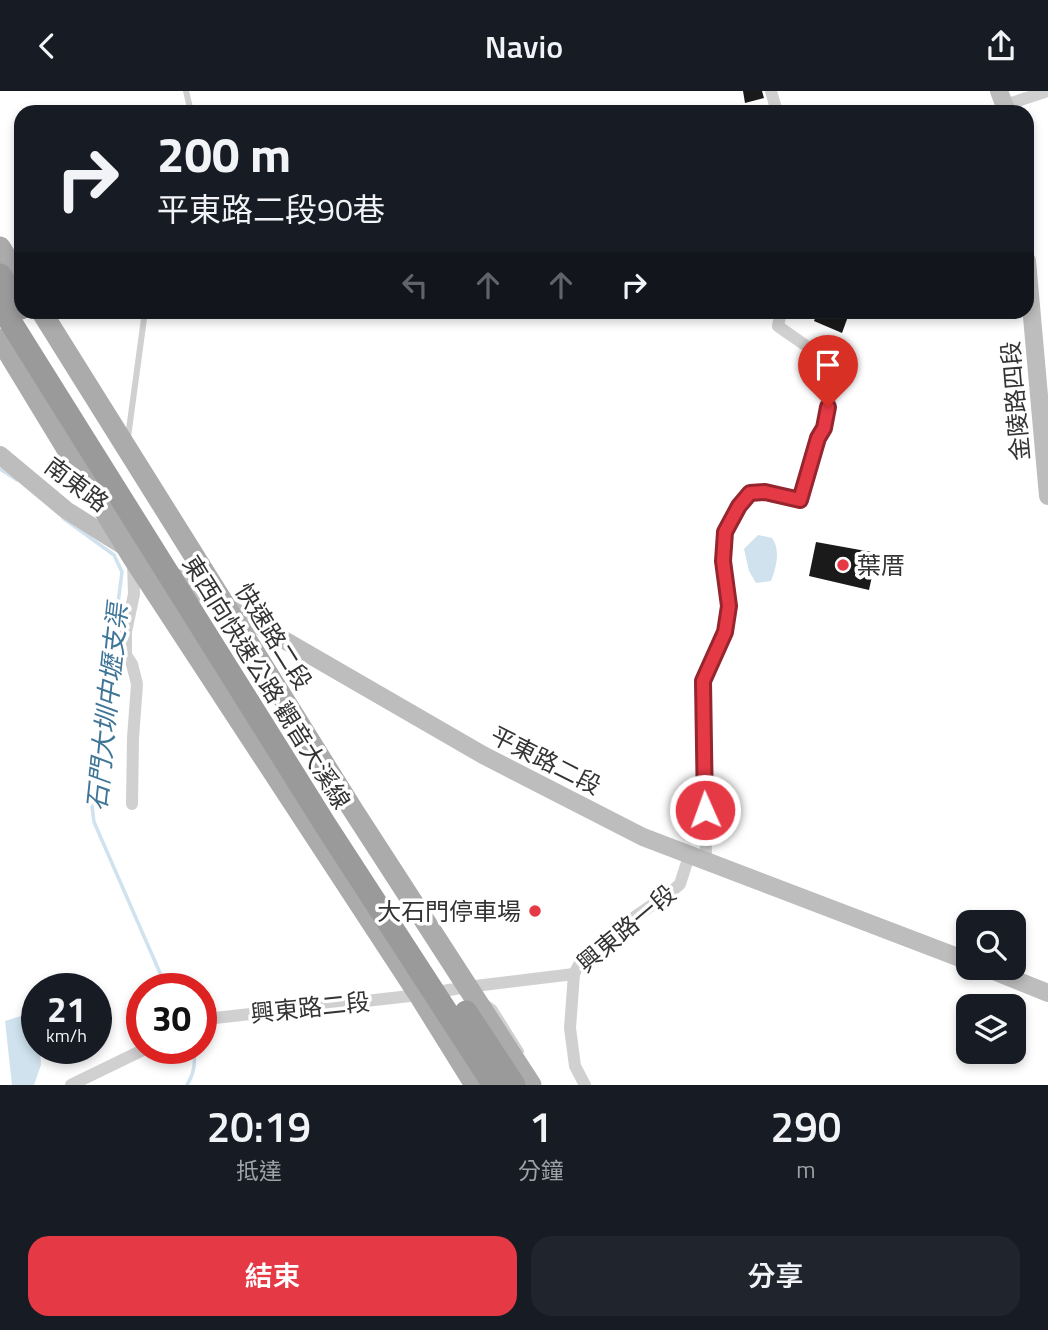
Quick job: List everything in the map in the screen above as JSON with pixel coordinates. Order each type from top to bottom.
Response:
[{"type":"highway","name":"東西向快速公路 觀音大溪線","points":[[0,275],[14,297]]},
{"type":"highway","name":"東西向快速公路 觀音大溪線","points":[[0,305],[326,826],[494,1085]]},
{"type":"highway","name":"東西向快速公路 觀音大溪線","points":[[28,319],[340,819],[514,1085]]},
{"type":"main road","points":[[0,247],[14,269]]},
{"type":"main road","name":"快速路二段","points":[[46,319],[225,607],[531,1085]]},
{"type":"main road","points":[[0,339],[130,554],[418,1002],[475,1085]]},
{"type":"street","points":[[1004,103],[1048,91]]},
{"type":"street","points":[[698,858],[703,681],[725,632],[729,606],[723,561],[725,532],[739,506],[750,493],[775,493],[800,500],[818,438],[824,428],[833,386],[831,370],[825,362],[778,327],[780,319]]},
{"type":"street","name":"金陵路四段","points":[[1032,319],[1048,496]]},
{"type":"street","name":"南東路","points":[[0,455],[66,510],[130,554]]},
{"type":"street","points":[[130,554],[134,594],[126,632],[126,655],[132,664],[137,684],[132,804]]},
{"type":"street","name":"平東路二段","points":[[130,554],[482,755],[643,837],[956,956]]},
{"type":"street","name":"興東路一段","points":[[418,1002],[467,987],[574,974],[581,961],[680,884],[698,858]]},
{"type":"street","points":[[574,974],[570,1028],[575,1066],[585,1085]]},
{"type":"street","points":[[1016,980],[1048,993]]},
{"type":"street","name":"興東路二段","points":[[217,1018],[418,1002]]},
{"type":"street","points":[[71,1085],[126,1058]]},
{"type":"lane","points":[[127,446],[144,319]]},
{"type":"lane","name":"快速路二段","points":[[467,987],[495,1009],[529,1063]]},
{"type":"water","points":[[758,535],[772,538],[777,559],[771,581],[756,583],[749,571],[744,549]]},
{"type":"water","points":[[21,1016],[21,1064],[41,1064],[34,1085],[12,1085],[5,1021]]},
{"type":"building","points":[[743,91],[762,91],[764,98],[745,103]]},
{"type":"building","points":[[815,319],[847,319],[842,333],[814,321]]},
{"type":"building","name":"葉厝","points":[[816,542],[877,553],[869,590],[809,576]]},
{"type":"waterway","name":"石門大圳中壢支渠","points":[[0,469],[17,480]]},
{"type":"waterway","name":"石門大圳中壢支渠","points":[[63,518],[114,555],[122,572],[92,806],[94,822],[160,973]]},
{"type":"waterway","name":"石門大圳中壢支渠","points":[[187,1085],[194,1064]]},
{"type":"place","name":"葉厝","points":[[843,565]]},
{"type":"place","name":"大石門停車場","points":[[535,911]]},
{"type":"route","points":[[705,810],[703,681],[725,632],[729,606],[723,561],[725,532],[739,506],[750,493],[765,492],[800,500],[818,438],[824,428],[828,407]]}]
